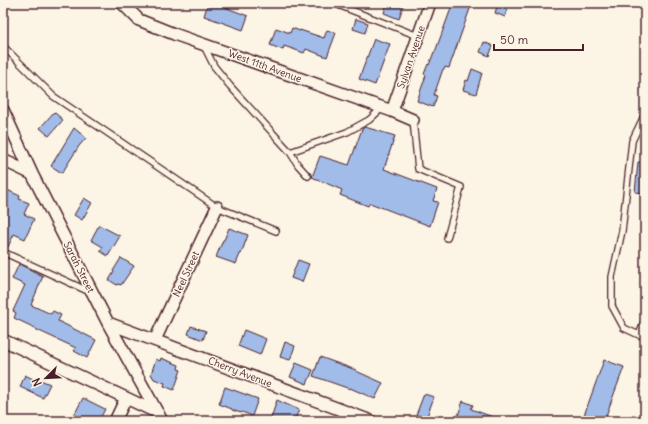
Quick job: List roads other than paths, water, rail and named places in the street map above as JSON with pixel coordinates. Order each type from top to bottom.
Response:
[{"type":"street","name":"West 11th Avenue","points":[[122,3],[139,20],[387,109],[413,120]]},
{"type":"street","name":"Sylvan Avenue","points":[[387,109],[418,36],[430,3]]},
{"type":"street","name":"Sarah Street","points":[[3,110],[32,174],[108,323],[160,417]]},
{"type":"street","points":[[3,160],[32,174]]},
{"type":"street","name":"Neel Street","points":[[155,340],[217,207]]},
{"type":"street","name":"Cherry Avenue","points":[[108,323],[371,421]]},
{"type":"street","points":[[3,340],[126,398],[160,417]]},
{"type":"street","points":[[115,421],[126,398]]},
{"type":"lane","points":[[333,3],[418,36]]},
{"type":"lane","points":[[203,44],[214,66],[230,86],[290,152],[298,165],[308,176]]},
{"type":"lane","points":[[3,46],[53,96],[217,207],[276,231]]},
{"type":"lane","points":[[290,152],[346,132],[387,109]]},
{"type":"lane","points":[[645,114],[632,141],[622,231],[612,277],[612,306],[624,328],[639,335],[645,320]]},
{"type":"lane","points":[[413,120],[418,169],[461,187],[447,238]]},
{"type":"lane","points":[[3,252],[93,293]]}]
